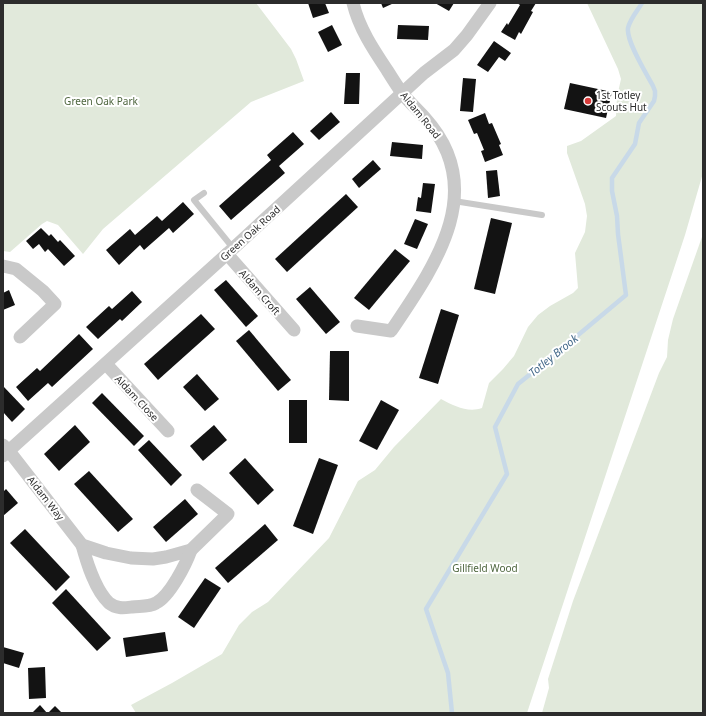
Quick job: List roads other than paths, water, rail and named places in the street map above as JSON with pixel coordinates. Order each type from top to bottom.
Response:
[{"type":"street","name":"Aldam Road","points":[[353,3],[367,40],[402,94],[426,119],[443,143],[454,173],[456,185],[450,223],[434,263],[391,332],[357,326]]},
{"type":"street","name":"Green Oak Road","points":[[5,451],[106,364],[424,73],[454,50],[490,3]]},
{"type":"street","name":"Aldam Croft","points":[[230,251],[294,330]]},
{"type":"street","points":[[4,267],[16,269],[43,291],[55,304],[20,337]]},
{"type":"street","name":"Aldam Close","points":[[106,364],[168,431]]},
{"type":"street","name":"Aldam Way","points":[[5,451],[82,545],[97,585],[109,602],[118,608],[150,606],[158,602],[172,587],[186,563],[191,550],[228,514],[197,490]]},
{"type":"street","name":"Aldam Way","points":[[82,545],[106,553],[142,559],[166,557],[191,550]]},
{"type":"lane","points":[[204,193],[194,200],[230,251]]},
{"type":"lane","points":[[454,201],[542,215]]},
{"type":"waterway","name":"Totley Brook","points":[[452,713],[448,673],[426,609],[507,474],[495,427],[518,384],[626,295],[617,216],[612,191],[612,178],[635,144],[639,123],[654,101],[655,96],[653,86],[637,57],[628,34],[630,21],[642,3]]},
{"type":"place","name":"1st Totley Scouts Hut","points":[[588,101]]},
{"type":"park label","name":"Green Oak Park","points":[[101,101]]},
{"type":"park label","name":"Gillfield Wood","points":[[485,568]]}]
